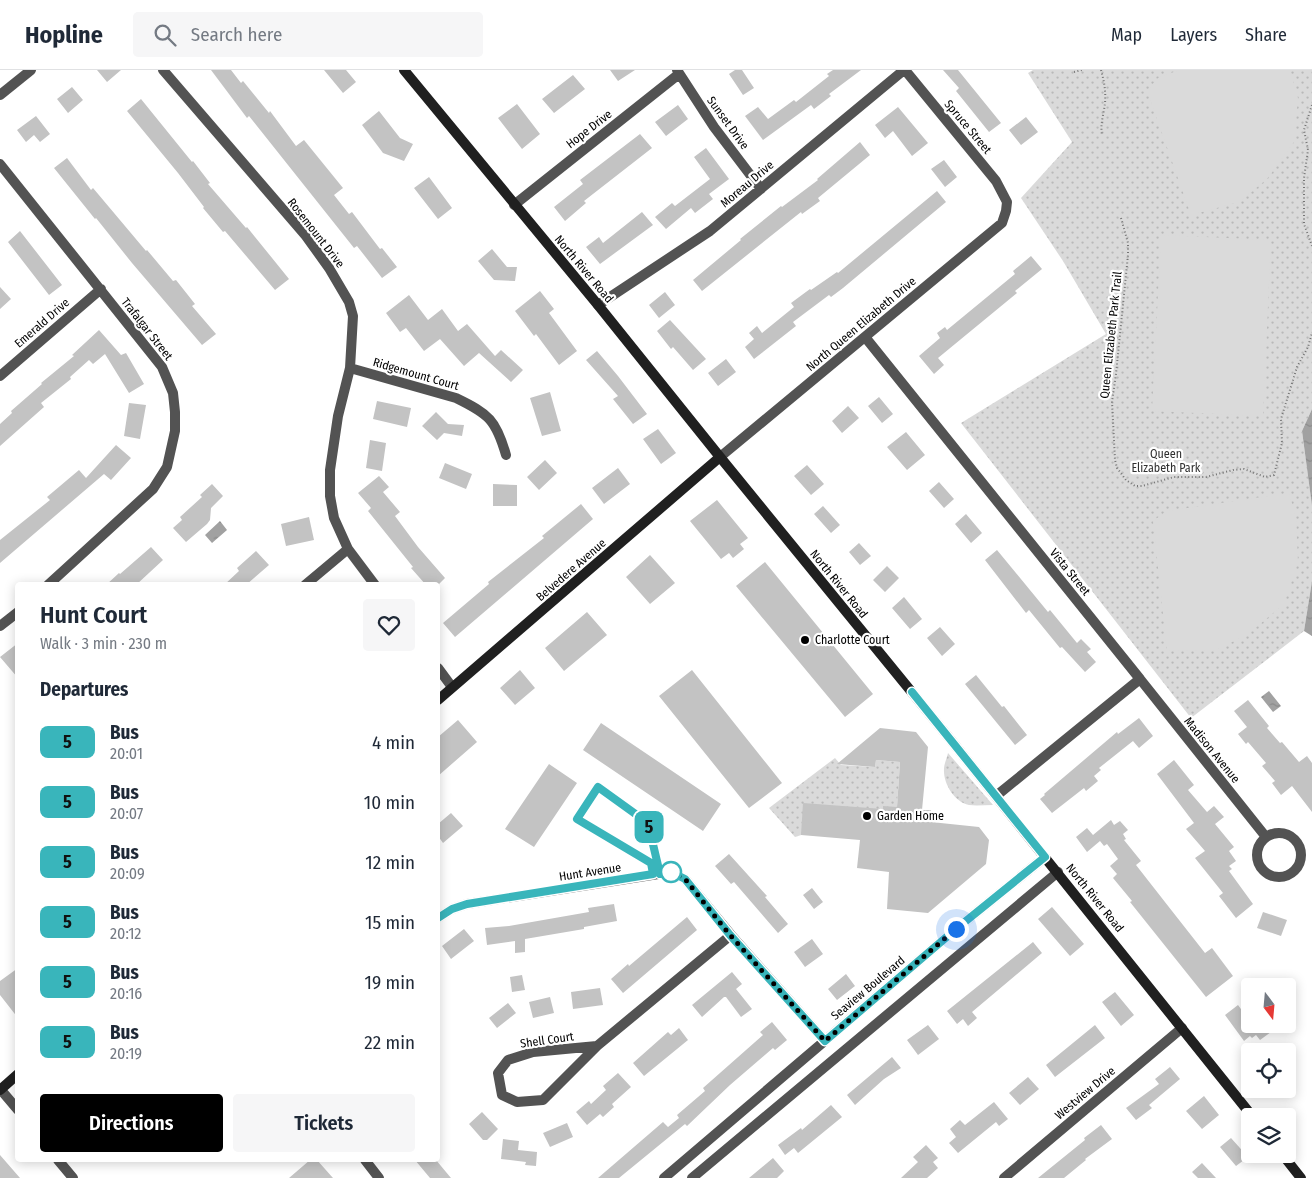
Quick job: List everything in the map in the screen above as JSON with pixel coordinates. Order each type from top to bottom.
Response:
[{"type":"main road","name":"North River Road","points":[[404,70],[598,305],[1058,872],[1246,1108]]},
{"type":"main road","name":"Belvedere Avenue","points":[[440,698],[720,457]]},
{"type":"main road","points":[[0,1090],[15,1077]]},
{"type":"main road","points":[[1289,1163],[1301,1178]]},
{"type":"street","points":[[0,95],[31,70]]},
{"type":"street","name":"Rosemount Drive","points":[[163,70],[306,236],[330,268],[349,302],[353,316],[350,368],[338,416],[330,470],[330,496],[334,518],[348,549],[373,582]]},
{"type":"street","name":"Moreau Drive","points":[[598,305],[710,231],[904,70]]},
{"type":"street","name":"Spruce Street","points":[[904,70],[996,180],[1007,202]]},
{"type":"street","name":"Hope Drive","points":[[514,204],[678,72]]},
{"type":"street","name":"Sunset Drive","points":[[678,72],[714,127],[761,189]]},
{"type":"street","name":"Trafalgar Street","points":[[0,164],[162,366],[173,393],[175,431],[168,467],[152,489],[51,582]]},
{"type":"street","name":"North Queen Elizabeth Drive","points":[[720,457],[1002,223],[1007,202]]},
{"type":"street","name":"Emerald Drive","points":[[0,376],[101,289]]},
{"type":"street","name":"Vista Street","points":[[865,337],[1140,679]]},
{"type":"street","name":"Ridgemount Court","points":[[350,368],[456,398],[473,406],[486,414],[500,434],[506,455]]},
{"type":"street","points":[[309,582],[348,549]]},
{"type":"street","points":[[0,626],[15,614]]},
{"type":"street","points":[[440,671],[452,687]]},
{"type":"street","points":[[996,796],[1140,679]]},
{"type":"street","name":"Madison Avenue","points":[[1140,679],[1266,837]]},
{"type":"street","points":[[1280,832],[1294,838],[1301,850],[1300,865],[1295,871],[1282,877],[1268,874],[1262,870],[1257,856],[1261,842],[1266,837],[1280,832]]},
{"type":"street","name":"Seaview Boulevard","points":[[664,1178],[956,929],[1045,857]]},
{"type":"street","name":"Hunt Avenue","points":[[440,917],[452,909],[467,904],[671,872],[685,879],[730,935],[825,1041]]},
{"type":"street","points":[[692,1178],[1058,872]]},
{"type":"street","name":"Shell Court","points":[[597,1046],[533,1052],[508,1060],[498,1073],[502,1095],[517,1102],[543,1100],[597,1046],[730,935]]},
{"type":"street","name":"Westview Drive","points":[[1004,1178],[1182,1028]]},
{"type":"street","points":[[0,1090],[15,1107]]},
{"type":"street","points":[[60,1162],[73,1178]]},
{"type":"street","points":[[367,1162],[379,1178]]},
{"type":"lane","points":[[598,787],[648,823],[657,874],[651,863],[577,819],[598,787]]},
{"type":"path","points":[[1074,72],[1082,70]]},
{"type":"path","points":[[1101,70],[1104,79],[1105,102],[1102,135]]},
{"type":"path","points":[[1312,104],[1304,130],[1308,150],[1304,178],[1304,224],[1312,246]]},
{"type":"path","name":"Queen Elizabeth Park Trail","points":[[1121,218],[1128,244],[1128,255],[1112,402],[1115,460],[1117,468],[1130,483],[1142,486],[1174,477],[1206,477],[1233,470],[1244,470],[1265,476],[1274,475],[1282,443],[1281,419],[1297,367],[1308,347],[1312,333]]},
{"type":"green space","name":"Queen Elizabeth Park","points":[[1033,70],[1312,70],[1312,409],[1302,431],[1312,506],[1312,581],[1304,631],[1191,718],[961,423],[1106,334],[1063,261],[1021,198],[1072,142],[1028,73]]},
{"type":"green space","points":[[1179,70],[1290,70],[1298,98],[1294,142],[1267,179],[1239,202],[1191,215],[1147,91],[1158,78]]},
{"type":"green space","points":[[1161,235],[1271,240],[1263,416],[1152,411]]},
{"type":"green space","points":[[1289,493],[1296,518],[1298,562],[1284,604],[1248,634],[1216,650],[1167,651],[1153,521],[1167,511]]},
{"type":"green space","points":[[948,753],[993,805],[969,805],[954,796],[945,780],[944,774],[944,765]]},
{"type":"green space","points":[[835,758],[841,765],[875,767],[876,760],[900,762],[897,807],[883,809],[795,837],[769,808]]},
{"type":"water","points":[[1312,409],[1312,506],[1302,431]]},
{"type":"water","points":[[220,521],[227,530],[212,543],[205,535]]},
{"type":"water","points":[[1312,581],[1312,636],[1304,631]]},
{"type":"water","points":[[1269,691],[1281,706],[1273,712],[1261,697]]},
{"type":"building","points":[[97,70],[121,70],[107,82]]},
{"type":"building","points":[[211,70],[231,70],[241,83],[243,81],[269,113],[270,111],[296,146],[304,140],[343,188],[334,195],[349,214],[352,212],[380,249],[382,248],[397,267],[382,278],[357,246],[354,248],[249,116],[247,118]]},
{"type":"building","points":[[324,70],[346,70],[356,82],[343,93]]},
{"type":"building","points":[[610,70],[635,70],[618,81]]},
{"type":"building","points":[[735,70],[742,70],[754,88],[743,95],[729,74]]},
{"type":"building","points":[[833,70],[861,70],[829,94],[831,96],[814,109],[811,105],[763,140],[745,116],[758,107],[768,119],[794,100],[796,102],[829,76],[827,74]]},
{"type":"building","points":[[943,70],[958,70],[1001,123],[989,132],[956,91],[959,88]]},
{"type":"building","points":[[573,75],[585,89],[554,113],[542,99]]},
{"type":"building","points":[[72,87],[83,100],[68,113],[57,99]]},
{"type":"building","points":[[141,99],[193,161],[210,183],[208,184],[247,227],[289,279],[275,290],[203,208],[178,173],[127,111]]},
{"type":"building","points":[[517,104],[540,134],[522,149],[498,118]]},
{"type":"building","points":[[678,105],[688,119],[666,136],[655,122]]},
{"type":"building","points":[[898,107],[928,143],[912,156],[893,131],[885,138],[875,125]]},
{"type":"building","points":[[379,111],[400,138],[413,144],[404,161],[383,153],[362,125]]},
{"type":"building","points":[[36,116],[50,134],[40,142],[34,135],[26,142],[17,130]]},
{"type":"building","points":[[1026,117],[1038,132],[1021,145],[1009,130]]},
{"type":"building","points":[[640,134],[652,148],[584,201],[586,203],[565,221],[554,207],[583,184],[580,180]]},
{"type":"building","points":[[860,142],[870,155],[818,198],[820,201],[802,214],[801,212],[702,291],[693,280],[781,206],[818,180]]},
{"type":"building","points":[[706,148],[729,179],[709,194],[713,199],[695,213],[691,208],[666,229],[655,217],[672,203],[675,206],[710,179],[694,157]]},
{"type":"building","points":[[67,158],[91,190],[93,188],[146,251],[173,281],[176,280],[195,304],[192,306],[216,334],[202,345],[54,168]]},
{"type":"building","points":[[944,160],[957,177],[945,187],[931,169]]},
{"type":"building","points":[[429,177],[452,208],[438,219],[414,188]]},
{"type":"building","points":[[937,191],[946,202],[843,288],[831,297],[829,295],[793,322],[796,326],[754,359],[745,347],[754,339],[749,333],[757,326],[762,333],[794,307],[791,303],[810,289],[838,273]]},
{"type":"building","points":[[642,212],[653,225],[600,264],[586,247],[599,237],[603,243]]},
{"type":"building","points":[[20,231],[62,285],[49,295],[8,242]]},
{"type":"building","points":[[492,249],[507,267],[517,267],[515,281],[494,280],[478,261]]},
{"type":"building","points":[[1031,256],[1042,269],[1015,291],[1017,293],[938,358],[944,365],[934,374],[919,356],[940,338],[937,333],[945,327],[947,330],[1015,274],[1013,271]]},
{"type":"building","points":[[0,287],[11,299],[0,309]]},
{"type":"building","points":[[540,291],[554,309],[549,313],[577,351],[559,365],[536,334],[534,336],[515,311]]},
{"type":"building","points":[[665,292],[675,305],[659,318],[649,305]]},
{"type":"building","points":[[409,295],[428,320],[442,309],[458,331],[467,324],[495,356],[501,350],[523,370],[511,382],[479,353],[464,366],[440,339],[424,351],[406,328],[400,332],[386,313]]},
{"type":"building","points":[[670,320],[706,359],[693,370],[673,347],[671,349],[657,331]]},
{"type":"building","points":[[99,330],[121,355],[126,353],[144,384],[129,393],[105,354],[93,364],[89,360],[70,377],[71,379],[41,403],[44,407],[0,446],[0,424],[12,413],[11,411],[74,356],[72,355]]},
{"type":"building","points":[[597,351],[647,414],[633,424],[613,399],[618,396],[586,360]]},
{"type":"building","points":[[726,359],[736,372],[718,386],[708,373]]},
{"type":"building","points":[[550,392],[561,431],[542,436],[530,398]]},
{"type":"building","points":[[879,397],[893,414],[882,423],[868,406]]},
{"type":"building","points":[[377,401],[411,408],[407,427],[373,419]]},
{"type":"building","points":[[129,403],[146,405],[140,439],[124,436]]},
{"type":"building","points":[[848,406],[859,418],[842,433],[832,421]]},
{"type":"building","points":[[436,412],[448,424],[464,425],[462,436],[444,433],[437,440],[422,426]]},
{"type":"building","points":[[658,429],[676,453],[661,464],[643,439]]},
{"type":"building","points":[[906,432],[925,455],[907,470],[887,447]]},
{"type":"building","points":[[370,440],[386,443],[382,471],[366,468]]},
{"type":"building","points":[[116,445],[131,458],[111,480],[104,474],[0,563],[0,540],[50,500],[47,497],[79,470],[86,478]]},
{"type":"building","points":[[545,460],[557,473],[539,490],[527,477]]},
{"type":"building","points":[[445,463],[472,474],[466,489],[439,478]]},
{"type":"building","points":[[807,465],[824,484],[811,495],[794,476]]},
{"type":"building","points":[[618,468],[630,484],[604,504],[592,488]]},
{"type":"building","points":[[379,476],[389,487],[383,492],[400,512],[395,516],[418,547],[445,578],[440,583],[423,582],[368,511],[371,508],[358,493]]},
{"type":"building","points":[[939,482],[954,499],[944,508],[929,491]]},
{"type":"building","points":[[212,484],[223,496],[211,508],[210,520],[207,524],[186,542],[173,528],[182,520],[180,517],[202,497],[200,495]]},
{"type":"building","points":[[493,484],[517,485],[517,506],[493,506]]},
{"type":"building","points":[[717,500],[748,538],[740,544],[744,549],[733,558],[729,553],[721,559],[690,521]]},
{"type":"building","points":[[581,504],[593,519],[455,637],[443,623],[489,584],[488,582],[544,538],[542,536]]},
{"type":"building","points":[[823,506],[840,525],[831,533],[814,514]]},
{"type":"building","points":[[966,514],[982,533],[971,543],[955,524]]},
{"type":"building","points":[[309,517],[314,540],[286,546],[281,524]]},
{"type":"building","points":[[859,543],[871,556],[860,565],[849,552]]},
{"type":"building","points":[[151,547],[163,560],[139,582],[109,582]]},
{"type":"building","points":[[997,550],[1048,612],[1050,610],[1077,643],[1081,639],[1091,649],[1087,652],[1096,662],[1085,672],[1062,647],[1060,648],[1029,610],[1026,613],[985,560]]},
{"type":"building","points":[[256,551],[269,565],[249,582],[227,582],[239,571],[237,568]]},
{"type":"building","points":[[650,555],[675,583],[650,604],[626,577]]},
{"type":"building","name":"Charlotte Court","points":[[765,562],[873,694],[845,717],[736,586]]},
{"type":"building","points":[[887,566],[899,578],[885,592],[873,580]]},
{"type":"building","points":[[904,597],[922,619],[910,629],[892,608]]},
{"type":"building","points":[[587,612],[607,635],[564,671],[545,648]]},
{"type":"building","points":[[940,627],[955,644],[942,656],[927,638]]},
{"type":"building","points":[[15,645],[15,674],[0,657]]},
{"type":"building","points":[[520,670],[535,688],[515,705],[500,688]]},
{"type":"building","points":[[692,670],[782,783],[749,808],[659,696]]},
{"type":"building","points":[[976,675],[1027,735],[1015,745],[965,684]]},
{"type":"building","points":[[1248,700],[1269,726],[1267,728],[1299,762],[1307,756],[1312,763],[1312,812],[1292,786],[1281,795],[1272,783],[1275,781],[1262,766],[1266,763],[1248,742],[1246,744],[1238,734],[1247,727],[1234,711]]},
{"type":"building","points":[[1139,718],[1153,736],[1139,748],[1133,741],[1099,768],[1101,770],[1094,776],[1098,781],[1086,791],[1084,788],[1052,813],[1040,799],[1044,794],[1117,732],[1118,734]]},
{"type":"building","points":[[458,720],[477,742],[440,774],[440,735]]},
{"type":"building","points":[[601,723],[721,804],[703,831],[583,750]]},
{"type":"building","name":"Garden Home","points":[[880,728],[916,732],[928,747],[922,810],[931,810],[931,822],[979,827],[989,840],[986,864],[928,913],[887,909],[889,872],[857,868],[860,840],[801,835],[803,803],[883,809],[883,806],[897,807],[900,762],[876,760],[875,767],[837,764]]},
{"type":"building","points":[[1174,760],[1194,785],[1188,790],[1207,812],[1214,806],[1224,817],[1215,824],[1234,847],[1229,851],[1236,861],[1229,866],[1232,869],[1229,871],[1253,904],[1236,918],[1219,896],[1223,893],[1195,858],[1205,851],[1186,829],[1194,823],[1157,774]]},
{"type":"building","points":[[549,764],[577,783],[534,847],[505,829]]},
{"type":"building","points":[[451,813],[463,826],[443,843],[440,839],[440,822]]},
{"type":"building","points":[[1111,820],[1114,825],[1120,821],[1128,830],[1123,834],[1126,839],[1124,840],[1141,861],[1136,865],[1205,953],[1212,948],[1233,976],[1206,997],[1113,878],[1117,874],[1110,866],[1118,859],[1107,844],[1104,846],[1100,841],[1087,852],[1076,837],[1087,828],[1093,835]]},
{"type":"building","points":[[729,854],[767,896],[765,897],[788,924],[778,933],[734,882],[731,884],[715,866]]},
{"type":"building","points":[[812,888],[823,902],[814,909],[803,895]]},
{"type":"building","points":[[614,904],[617,921],[584,927],[584,929],[525,939],[525,952],[515,953],[515,941],[487,945],[485,928],[509,926],[589,912],[588,908]]},
{"type":"building","points":[[1052,907],[1084,944],[1070,956],[1038,919]]},
{"type":"building","points":[[1263,912],[1287,920],[1281,936],[1257,928]]},
{"type":"building","points":[[687,917],[697,930],[623,993],[611,979]]},
{"type":"building","points":[[464,929],[474,941],[451,959],[442,946]]},
{"type":"building","points":[[812,939],[823,954],[805,967],[794,952]]},
{"type":"building","points":[[1033,942],[1042,953],[972,1012],[977,1018],[968,1026],[963,1019],[957,1024],[947,1011]]},
{"type":"building","points":[[15,970],[15,1014],[0,995],[0,981]]},
{"type":"building","points":[[732,972],[742,984],[736,989],[752,1009],[741,1017],[726,997],[724,997],[702,1017],[692,1005]]},
{"type":"building","points":[[846,974],[855,986],[837,1000],[828,989]]},
{"type":"building","points":[[522,975],[525,990],[512,992],[510,977]]},
{"type":"building","points":[[600,988],[603,1005],[573,1009],[571,992]]},
{"type":"building","points":[[1115,992],[1134,1015],[1121,1026],[1102,1002]]},
{"type":"building","points":[[550,997],[554,1013],[533,1018],[529,1002]]},
{"type":"building","points":[[508,1003],[516,1013],[497,1028],[489,1018]]},
{"type":"building","points":[[1238,1005],[1241,1009],[1241,1033],[1270,1033],[1260,1040],[1256,1035],[1252,1038],[1250,1036],[1244,1041],[1225,1015]]},
{"type":"building","points":[[772,1022],[787,1040],[775,1050],[773,1048],[687,1126],[685,1124],[619,1178],[598,1178],[663,1122],[668,1127],[679,1118],[677,1115],[705,1091],[703,1088],[763,1035],[760,1032]]},
{"type":"building","points":[[928,1025],[939,1039],[918,1055],[907,1040]]},
{"type":"building","points":[[1095,1025],[1105,1038],[1055,1077],[1046,1065]]},
{"type":"building","points":[[679,1028],[688,1040],[644,1076],[633,1063],[668,1032],[671,1035]]},
{"type":"building","points":[[892,1057],[901,1068],[884,1079],[855,1105],[847,1095]]},
{"type":"building","points":[[1170,1067],[1180,1079],[1149,1105],[1152,1108],[1136,1120],[1126,1108],[1159,1084],[1155,1079]]},
{"type":"building","points":[[618,1073],[631,1087],[612,1104],[614,1107],[603,1117],[600,1114],[587,1125],[576,1112],[589,1101],[591,1104],[606,1090],[603,1086]]},
{"type":"building","points":[[1028,1077],[1039,1089],[1020,1105],[1009,1093]]},
{"type":"building","points":[[1204,1096],[1219,1115],[1202,1129],[1186,1111]]},
{"type":"building","points":[[994,1102],[1008,1119],[999,1126],[996,1122],[958,1153],[949,1143],[956,1137],[950,1129],[960,1120],[965,1125]]},
{"type":"building","points":[[831,1105],[842,1117],[798,1153],[794,1148],[785,1155],[778,1145],[801,1128],[802,1130]]},
{"type":"building","points":[[482,1112],[498,1129],[487,1140],[483,1140],[469,1124]]},
{"type":"building","points":[[567,1123],[573,1137],[550,1147],[543,1133]]},
{"type":"building","points":[[1101,1125],[1112,1139],[1085,1159],[1064,1178],[1038,1178],[1085,1140],[1084,1138]]},
{"type":"building","points":[[1231,1138],[1241,1149],[1241,1162],[1236,1166],[1220,1147]]},
{"type":"building","points":[[503,1139],[519,1141],[518,1150],[537,1152],[536,1166],[525,1165],[526,1162],[501,1159]]},
{"type":"building","points":[[926,1145],[938,1158],[933,1162],[938,1168],[927,1178],[901,1178],[918,1162],[913,1157]]},
{"type":"building","points":[[0,1155],[20,1178],[0,1178]]},
{"type":"building","points":[[773,1158],[784,1171],[777,1178],[749,1178]]},
{"type":"building","points":[[308,1162],[319,1162],[333,1178],[289,1178]]},
{"type":"building","points":[[417,1162],[438,1162],[451,1178],[430,1178]]},
{"type":"building","points":[[1202,1163],[1216,1178],[1198,1178],[1192,1172]]},
{"type":"bus line","name":"5","points":[[440,917],[452,909],[467,904],[653,874],[651,863],[577,819],[598,787],[648,823],[660,874],[671,872],[685,879],[730,935],[825,1041],[956,929],[1045,857],[912,692]]},
{"type":"place","name":"Charlotte Court","points":[[805,640]]},
{"type":"place","name":"Garden Home","points":[[867,816]]},
{"type":"route","points":[[671,872],[685,879],[730,935],[825,1041],[956,929]]}]
